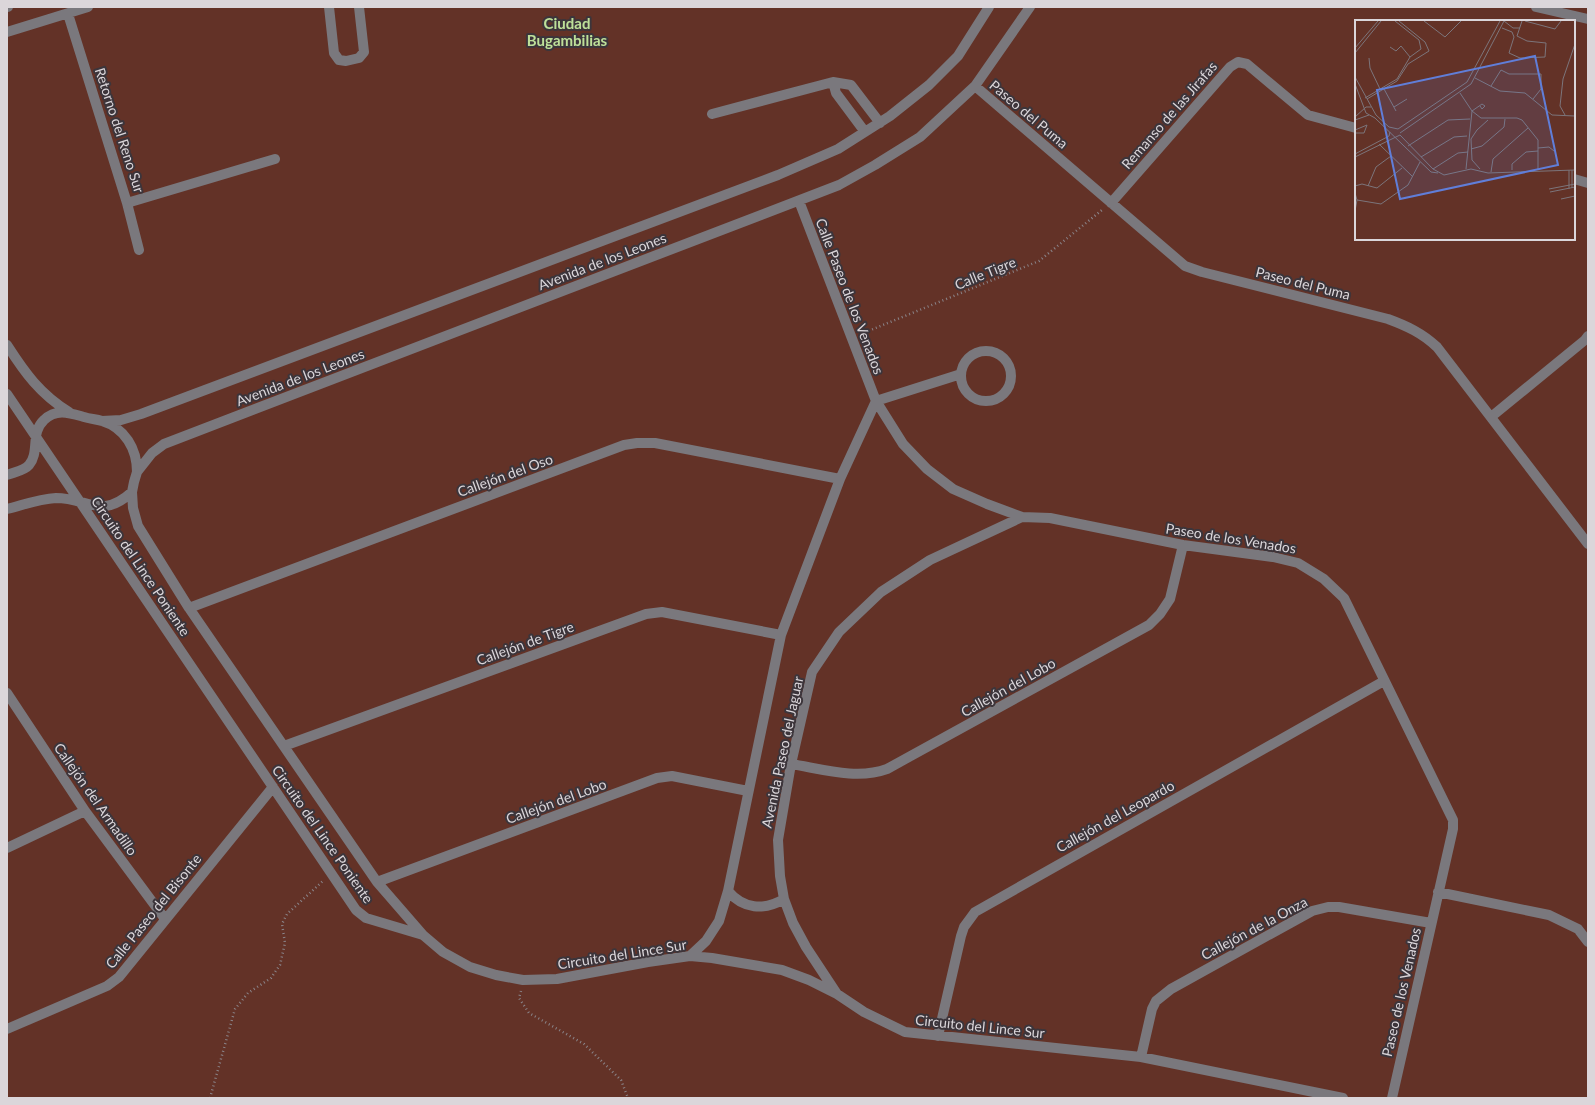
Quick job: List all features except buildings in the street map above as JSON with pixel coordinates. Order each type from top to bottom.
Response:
[{"type":"street","points":[[7,32],[88,7]]},
{"type":"street","points":[[329,7],[334,54],[339,60],[346,61],[359,58],[364,52],[359,7]]},
{"type":"street","name":"Avenida de los Leones","points":[[102,421],[122,420],[141,414],[778,175],[838,149],[890,116],[929,85],[958,56],[989,7]]},
{"type":"street","name":"Avenida de los Leones","points":[[137,472],[152,453],[164,444],[839,185],[920,137],[975,86],[1030,7]]},
{"type":"street","points":[[1536,7],[1588,19]]},
{"type":"street","name":"Retorno del Reno Sur","points":[[68,14],[127,203],[275,159]]},
{"type":"street","name":"Remanso de las Jirafas","points":[[1111,202],[1230,67],[1238,62],[1247,64],[1308,115],[1355,128]]},
{"type":"street","points":[[712,114],[833,82],[852,86],[880,123]]},
{"type":"street","points":[[833,82],[836,93],[865,132]]},
{"type":"street","name":"Paseo del Puma","points":[[975,86],[1185,266],[1388,319],[1407,326],[1424,336],[1437,347],[1588,544]]},
{"type":"street","points":[[1575,179],[1588,182]]},
{"type":"street","name":"Calle Paseo de los Venados","points":[[799,201],[876,401]]},
{"type":"street","points":[[127,203],[139,250]]},
{"type":"street","points":[[1491,417],[1588,336]]},
{"type":"street","points":[[7,345],[23,370],[40,390],[54,403],[71,413]]},
{"type":"street","points":[[985,352],[992,352],[999,355],[1004,360],[1011,372],[1011,379],[1005,392],[1000,397],[994,400],[980,400],[968,393],[964,387],[961,374],[963,366],[972,356],[985,352]]},
{"type":"street","points":[[876,401],[961,374]]},
{"type":"street","name":"Circuito del Lince Poniente","points":[[7,394],[356,910],[366,918],[423,935]]},
{"type":"street","name":"Avenida Paseo del Jaguar","points":[[690,956],[706,941],[719,921],[728,891],[781,635],[840,479],[876,401]]},
{"type":"street","name":"Paseo de los Venados","points":[[876,401],[903,444],[927,469],[953,489],[987,504],[1022,517],[1050,518],[1183,545],[1273,557],[1298,563],[1327,581],[1344,598],[1453,820],[1453,829],[1392,1098]]},
{"type":"street","points":[[7,475],[21,470],[29,465],[35,448],[35,435],[40,424],[49,416],[56,413],[71,413],[102,421],[117,429],[129,441],[135,456],[137,472],[132,492],[118,503],[110,506],[95,507],[81,502],[58,498],[45,499],[7,509]]},
{"type":"street","name":"Callejón del Oso","points":[[189,608],[624,445],[655,443],[840,479]]},
{"type":"street","name":"Circuito del Lince Poniente","points":[[132,492],[133,508],[138,526],[189,608],[377,882],[423,935]]},
{"type":"street","name":"Avenida Paseo del Jaguar","points":[[837,994],[793,923],[784,900],[780,876],[778,840],[791,764],[812,672],[839,632],[881,592],[930,560],[1022,517]]},
{"type":"street","name":"Callejón del Lobo","points":[[791,764],[856,774],[878,772],[1149,625],[1160,614],[1170,599],[1183,545]]},
{"type":"street","name":"Callejón de Tigre","points":[[284,746],[646,614],[662,612],[781,635]]},
{"type":"street","name":"Callejón del Leopardo","points":[[938,1036],[961,936],[969,919],[975,912],[1384,681]]},
{"type":"street","name":"Callejón del Armadillo","points":[[7,693],[85,811],[165,919]]},
{"type":"street","name":"Callejón del Lobo","points":[[377,882],[657,778],[672,776],[748,791]]},
{"type":"street","name":"Calle Paseo del Bisonte","points":[[7,1029],[108,986],[119,977],[273,787]]},
{"type":"street","points":[[7,848],[85,811]]},
{"type":"street","points":[[728,891],[740,902],[755,907],[770,906],[784,900]]},
{"type":"street","points":[[1438,892],[1549,915],[1578,929],[1588,942]]},
{"type":"street","name":"Callejón de la Onza","points":[[1141,1057],[1149,1018],[1156,1001],[1171,989],[1312,911],[1328,907],[1339,907],[1431,922]]},
{"type":"street","name":"Circuito del Lince Sur","points":[[423,935],[443,952],[470,967],[496,975],[523,980],[557,979],[648,962],[690,956],[719,959],[782,970],[809,980],[837,994],[864,1012],[905,1032],[1141,1057],[1344,1098]]},
{"type":"path","name":"Calle Tigre","points":[[852,338],[1039,262],[1111,202]]},
{"type":"path","points":[[210,1098],[235,1009],[248,994],[271,978],[280,965],[285,943],[282,924],[286,914],[331,873]]},
{"type":"path","points":[[523,980],[519,998],[529,1013],[584,1044],[621,1080],[628,1098]]},
{"type":"shaded area","points":[[7,7],[1588,7],[1588,1098],[7,1098]]},
{"type":"district","name":"Ciudad Bugambilias","points":[[567,32]]}]
